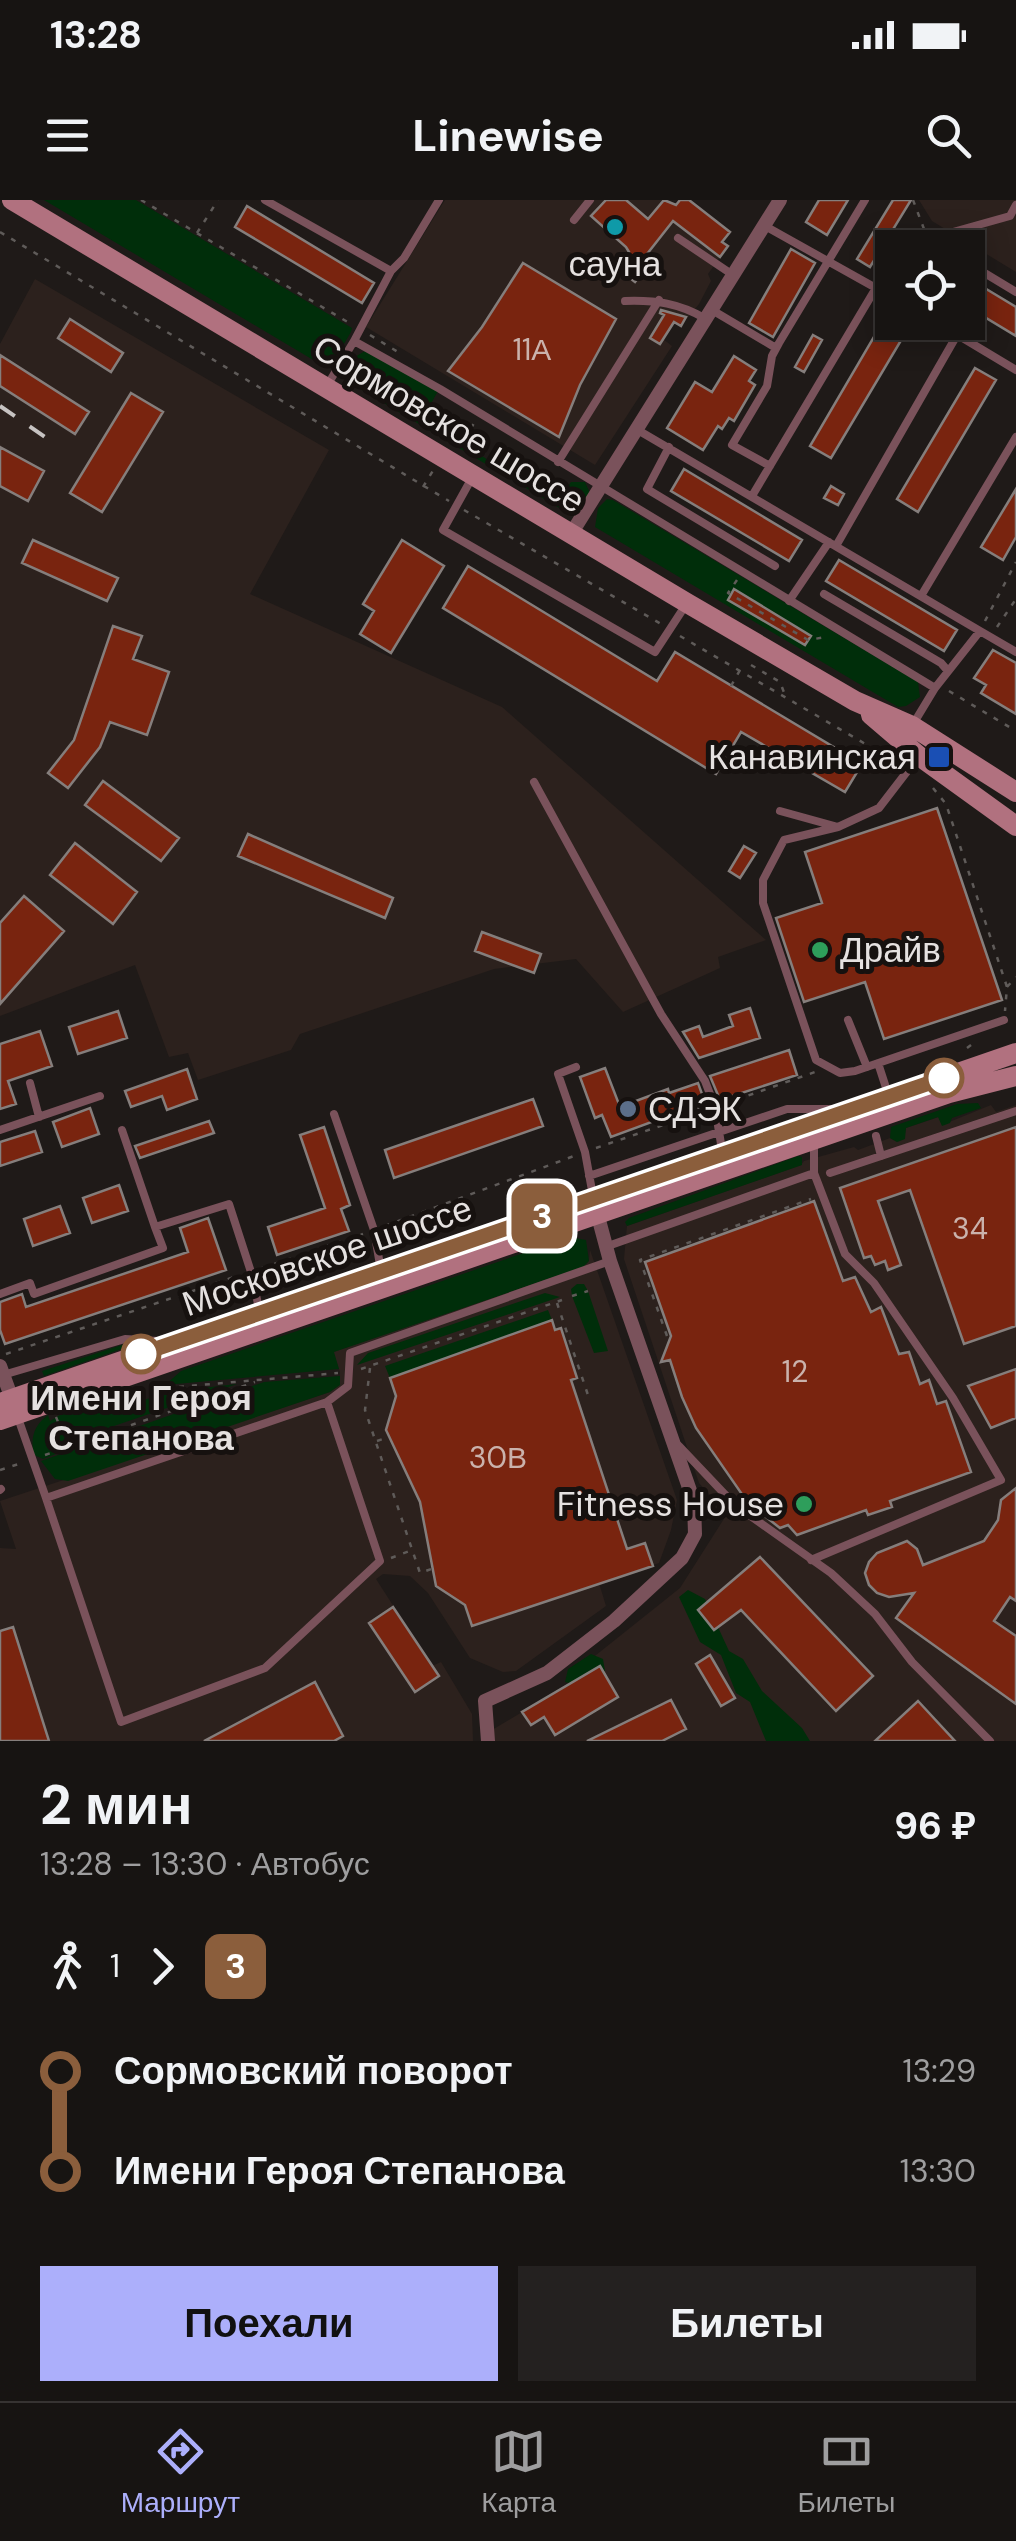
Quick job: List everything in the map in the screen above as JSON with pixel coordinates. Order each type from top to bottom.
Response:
[{"type":"main road","name":"Сормовское шоссе","points":[[12,200],[324,390],[855,701],[912,726],[1016,792]]},
{"type":"main road","name":"Сормовское шоссе","points":[[855,701],[914,763],[1016,826]]},
{"type":"main road","name":"Московское шоссе","points":[[7,1409],[595,1206],[720,1143],[855,1108],[1016,1053]]},
{"type":"main road","name":"Московское шоссе","points":[[7,1409],[178,1342],[381,1271],[1016,1076]]},
{"type":"street","points":[[571,534],[780,200]]},
{"type":"street","points":[[488,1741],[485,1701],[547,1672],[614,1621],[682,1558],[695,1534],[694,1502],[595,1206]]},
{"type":"street","points":[[2,1371],[7,1409]]},
{"type":"lane","points":[[265,200],[391,271]]},
{"type":"lane","points":[[324,390],[391,271],[404,258],[439,200]]},
{"type":"lane","points":[[574,220],[590,200]]},
{"type":"lane","points":[[770,466],[732,445],[767,386],[776,348],[865,200]]},
{"type":"lane","points":[[967,230],[1013,218],[1016,205]]},
{"type":"lane","points":[[765,226],[875,286]]},
{"type":"lane","points":[[678,238],[733,276]]},
{"type":"lane","points":[[985,273],[1016,292]]},
{"type":"lane","points":[[752,496],[875,289]]},
{"type":"lane","points":[[625,301],[659,300],[709,314],[776,348]]},
{"type":"lane","points":[[558,462],[659,300]]},
{"type":"lane","points":[[788,601],[833,544],[954,340]]},
{"type":"lane","points":[[965,340],[1016,370]]},
{"type":"lane","points":[[354,341],[440,389],[842,634],[936,686]]},
{"type":"lane","points":[[636,429],[1016,652]]},
{"type":"lane","points":[[921,596],[1016,437]]},
{"type":"lane","points":[[670,447],[646,489],[775,566]]},
{"type":"lane","points":[[473,476],[442,530],[656,652],[687,603]]},
{"type":"lane","points":[[824,594],[941,663],[948,671]]},
{"type":"lane","points":[[912,726],[936,686],[980,631]]},
{"type":"lane","points":[[914,763],[878,808],[838,826],[784,840],[762,880],[762,903],[810,1043],[816,1060],[840,1073],[878,1064],[1004,1020]]},
{"type":"lane","points":[[534,782],[661,1014],[705,1081],[720,1143],[590,1176]]},
{"type":"lane","points":[[780,810],[838,826]]},
{"type":"lane","points":[[848,1020],[867,1067]]},
{"type":"lane","points":[[878,1064],[889,1097]]},
{"type":"lane","points":[[576,1067],[558,1074],[585,1152],[595,1206]]},
{"type":"lane","points":[[30,1083],[40,1117]]},
{"type":"lane","points":[[0,1130],[100,1096]]},
{"type":"lane","points":[[830,1174],[1016,1111]]},
{"type":"lane","points":[[334,1114],[374,1230],[381,1271]]},
{"type":"lane","points":[[0,1294],[30,1283],[34,1294],[163,1248],[122,1130]]},
{"type":"lane","points":[[876,1136],[880,1156]]},
{"type":"lane","points":[[811,1560],[1001,1480],[954,1398],[874,1283],[845,1254],[814,1174],[814,1140]]},
{"type":"lane","points":[[46,1498],[327,1402],[348,1386],[350,1354],[814,1174]]},
{"type":"lane","points":[[156,1227],[229,1204],[252,1272],[260,1313]]},
{"type":"lane","points":[[2,1371],[125,1339],[178,1342]]},
{"type":"lane","points":[[7,1409],[46,1498],[121,1722],[265,1668],[380,1561],[327,1402]]},
{"type":"lane","points":[[673,1440],[735,1504],[831,1573],[875,1614],[912,1662],[990,1741]]},
{"type":"path","points":[[141,200],[407,357]]},
{"type":"path","points":[[196,234],[218,200]]},
{"type":"path","points":[[913,200],[924,230]]},
{"type":"path","points":[[0,232],[670,630],[786,697],[914,763]]},
{"type":"path","points":[[980,631],[1016,562]]},
{"type":"path","points":[[731,594],[808,640],[842,634]]},
{"type":"path","points":[[990,637],[1016,599]]},
{"type":"path","points":[[751,665],[780,682],[786,697]]},
{"type":"path","points":[[731,686],[740,670]]},
{"type":"path","points":[[936,686],[1016,731]]},
{"type":"path","points":[[932,787],[946,804],[1006,987],[1004,1020]]},
{"type":"path","points":[[1006,987],[1016,978]]},
{"type":"path","points":[[0,1356],[374,1230],[829,1068]]},
{"type":"path","points":[[667,1336],[640,1260],[816,1197]]},
{"type":"path","points":[[572,1296],[588,1291]]},
{"type":"path","points":[[556,1302],[590,1398]]},
{"type":"path","points":[[370,1366],[365,1410],[420,1573],[434,1568]]},
{"type":"path","points":[[39,1457],[262,1379]]},
{"type":"path","points":[[51,1413],[58,1419],[68,1446]]},
{"type":"path","points":[[376,1441],[390,1437]]},
{"type":"path","points":[[0,1470],[25,1462]]},
{"type":"path","points":[[380,1561],[412,1550]]},
{"type":"shaded area","points":[[445,200],[669,200],[728,246],[708,274],[711,281],[699,304],[681,326],[674,322],[663,339],[672,346],[595,465],[366,327]]},
{"type":"shaded area","points":[[919,200],[1016,200],[1016,272],[985,253],[985,230],[947,230],[932,221]]},
{"type":"shaded area","points":[[35,279],[329,450],[250,594],[502,707],[766,940],[718,957],[720,968],[623,1012],[576,959],[494,969],[300,1034],[291,1050],[198,1080],[188,1053],[169,1057],[135,965],[0,1016],[0,344]]},
{"type":"shaded area","points":[[991,1105],[996,1112],[1016,1105],[1016,1741],[495,1741],[492,1730],[569,1684],[566,1679],[680,1588],[727,1514],[699,1483],[624,1259],[627,1226],[804,1161],[854,1147],[858,1150],[890,1138],[897,1142],[904,1139],[906,1128],[939,1117],[942,1125]]},
{"type":"shaded area","points":[[590,1250],[677,1500],[671,1530],[659,1563],[599,1583],[606,1606],[516,1671],[503,1672],[470,1658],[428,1593],[410,1576],[383,1574],[376,1579],[432,1666],[441,1662],[472,1714],[473,1741],[0,1741],[0,1548],[16,1549],[0,1501],[330,1392],[340,1384],[333,1352],[582,1267],[589,1261]]},
{"type":"green space","points":[[44,200],[136,200],[352,328],[351,332],[334,361],[325,367]]},
{"type":"green space","points":[[365,351],[438,391],[422,420],[558,502],[571,482],[585,482],[590,493],[579,512],[566,512],[347,381],[348,361]]},
{"type":"green space","points":[[607,499],[918,682],[920,697],[898,707],[595,527],[598,508]]},
{"type":"green space","points":[[978,1103],[981,1108],[952,1118],[950,1123],[942,1126],[938,1117],[906,1128],[905,1139],[897,1142],[890,1138],[891,1127],[957,1104]]},
{"type":"green space","points":[[802,1157],[802,1165],[627,1226],[625,1222],[629,1218]]},
{"type":"green space","points":[[570,1237],[586,1240],[589,1261],[583,1267],[334,1352],[339,1369],[165,1385],[181,1371]]},
{"type":"green space","points":[[584,1284],[588,1291],[608,1351],[594,1353],[572,1296],[571,1289]]},
{"type":"green space","points":[[545,1293],[560,1297],[357,1365],[368,1353]]},
{"type":"green space","points":[[548,1310],[552,1320],[390,1378],[385,1366]]},
{"type":"green space","points":[[131,1342],[139,1343],[44,1376],[42,1371]]},
{"type":"green space","points":[[340,1376],[340,1385],[330,1392],[68,1481],[55,1479],[41,1461],[264,1382]]},
{"type":"green space","points":[[237,1384],[111,1427],[109,1432],[73,1440],[69,1449],[43,1459],[34,1455],[34,1432],[48,1415],[50,1421],[68,1410],[100,1406],[108,1412],[168,1392]]},
{"type":"green space","points":[[688,1590],[705,1599],[729,1651],[743,1659],[762,1691],[802,1728],[810,1741],[766,1741],[750,1702],[736,1693],[721,1655],[700,1642],[679,1597]]},
{"type":"green space","points":[[591,1654],[603,1659],[605,1671],[582,1686],[565,1682],[568,1669]]},
{"type":"building","points":[[606,200],[626,200],[648,219],[664,200],[676,205],[680,200],[689,200],[730,232],[722,242],[728,246],[720,257],[673,221],[636,268],[642,273],[635,282],[617,268],[629,252],[626,247],[591,216]]},
{"type":"building","points":[[819,200],[848,200],[827,235],[806,222]]},
{"type":"building","points":[[893,200],[911,200],[893,230],[875,230],[875,259],[870,267],[857,259]]},
{"type":"building","points":[[247,206],[374,283],[362,303],[235,227]]},
{"type":"building","points":[[791,249],[815,263],[773,337],[749,323]]},
{"type":"building","points":[[523,263],[616,319],[580,385],[559,437],[448,371]]},
{"type":"building","points":[[985,288],[1016,307],[1016,336],[985,317]]},
{"type":"building","points":[[661,310],[686,317],[681,326],[674,322],[660,344],[650,338],[664,315]]},
{"type":"building","points":[[70,319],[123,353],[111,372],[58,338]]},
{"type":"building","points":[[813,335],[822,340],[804,372],[795,367]]},
{"type":"building","points":[[875,335],[875,340],[901,340],[831,458],[810,446]]},
{"type":"building","points":[[0,355],[89,412],[75,434],[0,386]]},
{"type":"building","points":[[734,356],[756,370],[749,381],[755,385],[734,421],[729,418],[722,429],[718,426],[703,450],[667,428],[695,382],[712,392]]},
{"type":"building","points":[[975,368],[996,380],[918,512],[897,499]]},
{"type":"building","points":[[131,393],[163,412],[102,512],[70,493]]},
{"type":"building","points":[[438,416],[459,429],[454,439],[432,426]]},
{"type":"building","points":[[0,447],[44,471],[28,501],[0,486]]},
{"type":"building","points":[[684,469],[802,540],[789,561],[671,491]]},
{"type":"building","points":[[831,486],[844,494],[838,505],[824,498]]},
{"type":"building","points":[[1016,489],[1016,537],[1003,560],[981,547]]},
{"type":"building","points":[[33,540],[118,578],[107,601],[22,563]]},
{"type":"building","points":[[402,540],[444,566],[391,653],[360,634],[374,611],[363,604]]},
{"type":"building","points":[[839,560],[957,630],[944,651],[826,581]]},
{"type":"building","points":[[468,566],[657,681],[675,652],[862,764],[845,792],[741,732],[716,774],[443,608]]},
{"type":"building","points":[[734,589],[811,636],[805,645],[728,600]]},
{"type":"building","points":[[113,626],[142,636],[133,659],[169,672],[147,735],[110,722],[100,747],[68,788],[48,773],[74,740]]},
{"type":"building","points":[[993,650],[1016,663],[1016,714],[981,693],[986,685],[974,678]]},
{"type":"building","points":[[103,781],[179,838],[161,861],[85,805]]},
{"type":"building","points":[[937,808],[1002,1000],[884,1039],[865,982],[804,1002],[776,918],[822,903],[805,852]]},
{"type":"building","points":[[248,834],[393,898],[385,918],[238,856]]},
{"type":"building","points":[[75,843],[137,892],[113,924],[50,875]]},
{"type":"building","points":[[744,846],[756,853],[740,878],[729,871]]},
{"type":"building","points":[[24,896],[64,931],[0,1004],[0,923]]},
{"type":"building","points":[[482,932],[541,954],[534,973],[475,951]]},
{"type":"building","points":[[750,1008],[760,1038],[699,1058],[683,1032],[699,1026],[703,1037],[733,1026],[729,1015]]},
{"type":"building","points":[[118,1011],[127,1038],[78,1054],[69,1027]]},
{"type":"building","points":[[40,1031],[52,1066],[8,1081],[16,1104],[0,1109],[0,1044]]},
{"type":"building","points":[[789,1050],[797,1075],[720,1100],[710,1076]]},
{"type":"building","points":[[605,1068],[620,1107],[668,1089],[669,1093],[698,1083],[706,1105],[611,1137],[602,1115],[595,1118],[580,1077]]},
{"type":"building","points":[[187,1069],[197,1099],[167,1110],[162,1096],[131,1107],[125,1091]]},
{"type":"building","points":[[533,1099],[543,1126],[394,1178],[385,1150]]},
{"type":"building","points":[[90,1108],[99,1134],[62,1147],[53,1122]]},
{"type":"building","points":[[209,1121],[214,1133],[140,1158],[135,1146]]},
{"type":"building","points":[[324,1127],[350,1205],[341,1209],[349,1231],[277,1255],[268,1227],[325,1208],[300,1135]]},
{"type":"building","points":[[1016,1127],[1016,1326],[964,1344],[910,1190],[878,1201],[901,1265],[888,1270],[885,1261],[875,1265],[871,1256],[864,1258],[840,1188]]},
{"type":"building","points":[[35,1131],[42,1152],[0,1166],[0,1142]]},
{"type":"building","points":[[119,1185],[128,1211],[92,1223],[83,1198]]},
{"type":"building","points":[[814,1201],[843,1281],[855,1277],[871,1312],[881,1307],[899,1354],[909,1352],[920,1384],[929,1380],[937,1404],[946,1401],[971,1472],[890,1501],[892,1507],[868,1515],[866,1510],[797,1535],[788,1525],[780,1528],[748,1503],[696,1428],[670,1360],[661,1362],[671,1336],[645,1262]]},
{"type":"building","points":[[60,1206],[70,1233],[33,1246],[24,1219]]},
{"type":"building","points":[[208,1218],[226,1270],[5,1344],[0,1330],[0,1302],[22,1294],[26,1307],[188,1252],[180,1228]]},
{"type":"building","points":[[552,1320],[555,1330],[561,1328],[577,1378],[571,1380],[627,1549],[645,1543],[653,1566],[472,1626],[465,1605],[436,1586],[420,1502],[386,1430],[396,1396],[390,1378]]},
{"type":"building","points":[[1016,1369],[1016,1418],[991,1428],[968,1386]]},
{"type":"building","points":[[1016,1488],[1016,1601],[1010,1597],[994,1621],[1016,1636],[1016,1704],[896,1618],[914,1593],[889,1597],[877,1593],[865,1573],[877,1553],[907,1541],[917,1549],[923,1565],[984,1541],[998,1520],[1001,1500]]},
{"type":"building","points":[[760,1557],[873,1676],[836,1711],[741,1610],[714,1630],[698,1610]]},
{"type":"building","points":[[393,1607],[439,1676],[415,1692],[369,1623]]},
{"type":"building","points":[[13,1627],[49,1741],[0,1741],[0,1631]]},
{"type":"building","points":[[710,1655],[735,1698],[721,1706],[696,1664]]},
{"type":"building","points":[[600,1666],[618,1697],[555,1735],[544,1717],[531,1725],[522,1712]]},
{"type":"building","points":[[315,1682],[343,1736],[334,1741],[204,1741]]},
{"type":"building","points":[[671,1700],[686,1729],[662,1741],[587,1741]]},
{"type":"building","points":[[918,1701],[955,1741],[875,1741]]},
{"type":"railway","points":[[0,406],[45,437]]},
{"type":"bus line","name":"3","points":[[141,1354],[944,1078]]},
{"type":"place","name":"сауна","points":[[615,227]]},
{"type":"place","name":"Канавинская","points":[[939,757]]},
{"type":"place","name":"Драйв","points":[[820,950]]},
{"type":"place","name":"СДЭК","points":[[628,1109]]},
{"type":"place","name":"Имени Героя Степанова","points":[[141,1354]]},
{"type":"place","name":"Fitness House","points":[[804,1504]]}]
